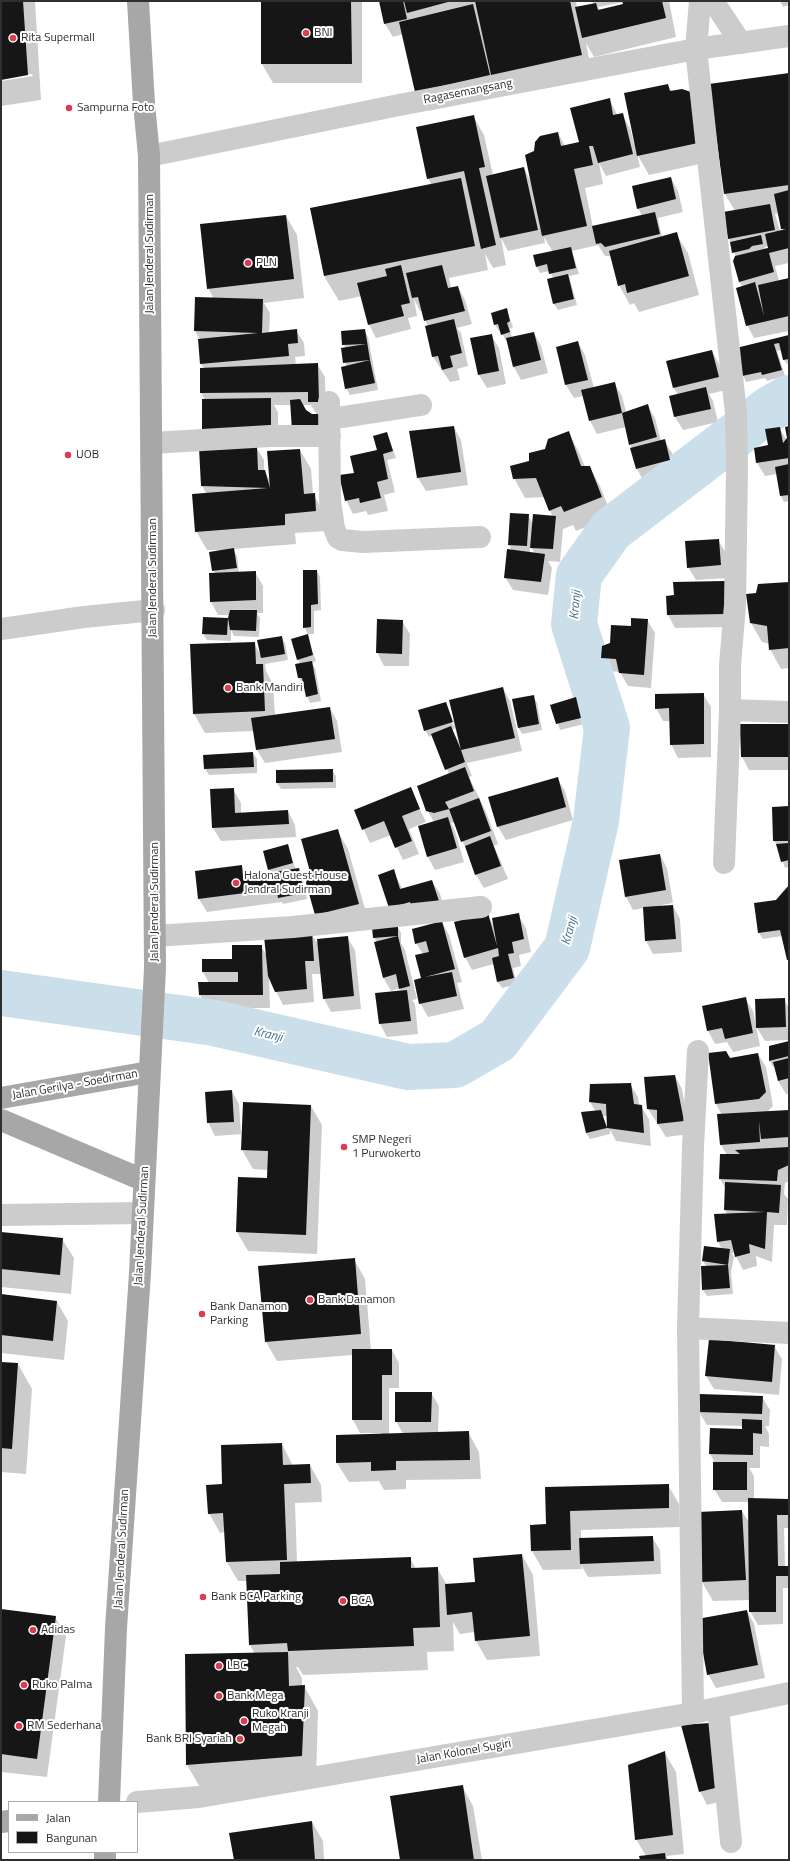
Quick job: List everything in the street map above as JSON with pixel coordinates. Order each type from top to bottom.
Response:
[{"type":"main road","name":"Jalan Jenderal Sudirman","points":[[109,1801],[116,1628],[140,1273],[143,1180],[156,968],[150,156],[144,104],[138,1]]},
{"type":"main road","name":"Jalan Gerilya - Soedirman","points":[[1,1098],[150,1063]]},
{"type":"main road","points":[[1,1120],[143,1180]]},
{"type":"street","points":[[700,1],[696,48],[736,413],[737,469],[735,605],[730,664],[730,710],[724,863]]},
{"type":"street","points":[[713,1],[741,43]]},
{"type":"street","name":"Ragasemangsang","points":[[150,156],[399,105],[696,48],[789,36]]},
{"type":"street","points":[[152,443],[270,436],[330,419],[421,405]]},
{"type":"street","points":[[330,419],[330,501],[334,528],[338,538],[342,540],[363,542],[480,537]]},
{"type":"street","points":[[1,629],[84,617],[154,610]]},
{"type":"street","points":[[730,710],[789,712]]},
{"type":"street","points":[[155,936],[293,928],[481,907]]},
{"type":"street","points":[[693,1713],[688,1328],[692,1147],[698,1051]]},
{"type":"street","points":[[1,1215],[88,1215],[142,1213]]},
{"type":"street","points":[[688,1328],[789,1333]]},
{"type":"street","name":"Jalan Kolonel Sugiri","points":[[138,1802],[199,1797],[693,1713],[789,1693]]},
{"type":"street","points":[[718,1708],[731,1842]]},
{"type":"building","name":"Rita Supermall","points":[[1,1],[23,1],[28,75],[1,80]]},
{"type":"building","name":"BNI","points":[[261,1],[351,1],[352,64],[261,64]]},
{"type":"building","points":[[379,1],[403,1],[407,19],[384,24]]},
{"type":"building","points":[[404,1],[448,1],[448,2],[407,13]]},
{"type":"building","points":[[475,1],[570,1],[582,55],[491,75]]},
{"type":"building","points":[[622,1],[662,1],[666,18],[582,38],[575,7],[596,3],[598,10],[623,4]]},
{"type":"building","points":[[473,4],[490,75],[415,92],[399,22]]},
{"type":"building","points":[[789,73],[789,185],[724,194],[709,84]]},
{"type":"building","points":[[668,84],[670,91],[682,89],[691,92],[698,143],[637,156],[624,93]]},
{"type":"building","points":[[610,98],[613,115],[623,113],[633,154],[598,163],[593,146],[589,146],[593,165],[574,169],[587,226],[542,236],[525,155],[534,151],[535,142],[540,136],[558,132],[561,146],[579,142],[570,108]]},
{"type":"building","points":[[474,115],[485,167],[479,168],[496,245],[481,249],[464,171],[427,179],[416,127]]},
{"type":"building","points":[[524,167],[538,230],[500,238],[486,176]]},
{"type":"building","points":[[671,177],[676,199],[637,209],[632,186]]},
{"type":"building","points":[[461,178],[475,246],[324,276],[310,208]]},
{"type":"building","points":[[789,190],[789,248],[769,253],[774,272],[739,282],[733,261],[735,256],[768,248],[765,234],[786,229],[781,229],[774,194]]},
{"type":"building","points":[[770,204],[775,230],[728,239],[723,212]]},
{"type":"building","points":[[655,212],[660,234],[605,247],[601,243],[596,244],[592,226]]},
{"type":"building","name":"PLN","points":[[286,215],[294,279],[207,289],[200,224]]},
{"type":"building","points":[[677,232],[689,276],[627,293],[625,284],[618,286],[609,251]]},
{"type":"building","points":[[761,235],[763,244],[732,253],[730,242]]},
{"type":"building","points":[[571,247],[576,268],[549,274],[547,264],[536,267],[533,255]]},
{"type":"building","points":[[401,265],[410,303],[401,305],[404,316],[368,325],[357,283],[387,276],[385,269]]},
{"type":"building","points":[[442,265],[448,288],[458,286],[465,311],[424,321],[418,297],[412,298],[406,273]]},
{"type":"building","points":[[568,274],[574,299],[553,304],[547,279]]},
{"type":"building","points":[[789,278],[789,316],[746,326],[736,288],[755,282],[764,316],[758,285]]},
{"type":"building","points":[[195,297],[263,299],[262,333],[297,329],[298,343],[288,344],[289,356],[200,364],[198,339],[258,333],[194,331]]},
{"type":"building","points":[[507,308],[510,321],[507,323],[510,332],[501,335],[498,324],[494,325],[491,313]]},
{"type":"building","points":[[454,319],[462,353],[450,356],[453,367],[442,370],[438,356],[432,357],[425,326]]},
{"type":"building","points":[[365,329],[370,360],[343,363],[341,348],[366,344],[342,345],[341,331]]},
{"type":"building","points":[[534,332],[541,360],[513,367],[506,338]]},
{"type":"building","points":[[492,334],[499,371],[478,375],[470,338]]},
{"type":"building","points":[[789,335],[789,359],[783,360],[779,343],[774,344],[782,370],[762,375],[761,372],[742,376],[736,348]]},
{"type":"building","points":[[578,341],[588,380],[565,385],[556,347]]},
{"type":"building","points":[[712,350],[719,377],[673,388],[666,361]]},
{"type":"building","points":[[370,360],[375,383],[345,389],[341,367]]},
{"type":"building","points":[[318,363],[319,402],[308,402],[308,392],[200,393],[200,368]]},
{"type":"building","points":[[615,382],[622,413],[589,421],[581,390]]},
{"type":"building","points":[[706,387],[711,409],[674,417],[669,396]]},
{"type":"building","points":[[271,398],[271,432],[202,432],[202,399]]},
{"type":"building","points":[[300,399],[306,410],[312,414],[320,414],[321,429],[292,431],[290,400]]},
{"type":"building","points":[[648,404],[657,437],[629,445],[622,413]]},
{"type":"building","points":[[454,426],[461,472],[417,478],[409,431]]},
{"type":"building","points":[[789,426],[789,458],[756,463],[754,448],[768,445],[765,429],[780,427],[783,443],[787,438],[785,427]]},
{"type":"building","points":[[569,431],[581,466],[590,466],[602,497],[564,512],[561,506],[549,511],[536,478],[513,479],[510,466],[529,461],[529,453],[545,449],[548,439]]},
{"type":"building","points":[[387,432],[393,451],[383,454],[388,479],[377,482],[381,498],[360,503],[359,498],[345,501],[339,475],[354,473],[350,456],[377,450],[373,436]]},
{"type":"building","points":[[665,439],[670,460],[636,469],[630,448]]},
{"type":"building","points":[[257,446],[258,470],[265,470],[270,488],[267,451],[300,449],[304,494],[315,493],[316,511],[285,514],[285,525],[195,532],[192,494],[268,488],[201,486],[199,448]]},
{"type":"building","points":[[789,464],[789,495],[780,496],[775,467]]},
{"type":"building","points":[[510,513],[529,514],[527,546],[508,545]]},
{"type":"building","points":[[533,514],[556,516],[553,549],[530,548]]},
{"type":"building","points":[[719,539],[721,565],[687,568],[685,541]]},
{"type":"building","points":[[234,548],[237,568],[212,571],[209,552]]},
{"type":"building","points":[[507,549],[545,554],[541,582],[504,578]]},
{"type":"building","points":[[303,570],[317,570],[318,604],[311,605],[311,627],[303,628]]},
{"type":"building","points":[[256,571],[256,600],[210,602],[209,573]]},
{"type":"building","points":[[725,581],[725,614],[667,615],[666,596],[674,595],[673,582]]},
{"type":"building","points":[[789,582],[789,648],[769,650],[767,626],[750,623],[746,594],[756,593],[758,584]]},
{"type":"building","points":[[230,610],[257,610],[256,631],[230,630],[228,618]]},
{"type":"building","points":[[203,617],[228,618],[227,635],[202,634]]},
{"type":"building","points":[[631,618],[648,619],[644,675],[619,673],[616,659],[601,658],[602,646],[610,643],[611,625],[631,626]]},
{"type":"building","points":[[377,619],[403,620],[402,654],[376,653]]},
{"type":"building","points":[[308,634],[313,655],[297,660],[291,639]]},
{"type":"building","points":[[282,636],[285,654],[261,658],[257,640]]},
{"type":"building","name":"Bank Mandiri","points":[[255,642],[256,664],[263,664],[265,711],[193,714],[190,644]]},
{"type":"building","points":[[312,661],[318,694],[306,697],[302,678],[298,678],[295,664]]},
{"type":"building","points":[[503,687],[515,738],[461,750],[449,700]]},
{"type":"building","points":[[704,693],[704,744],[670,745],[669,708],[655,709],[655,694]]},
{"type":"building","points":[[534,695],[539,724],[518,728],[512,699]]},
{"type":"building","points":[[576,697],[581,718],[556,724],[550,705]]},
{"type":"building","points":[[446,702],[453,722],[424,731],[418,710]]},
{"type":"building","points":[[330,707],[335,739],[256,750],[251,718]]},
{"type":"building","points":[[740,724],[789,724],[789,757],[741,757]]},
{"type":"building","points":[[451,726],[465,762],[445,770],[431,734]]},
{"type":"building","points":[[253,752],[254,767],[204,769],[203,755]]},
{"type":"building","points":[[465,767],[474,791],[445,802],[449,809],[434,813],[426,811],[417,786]]},
{"type":"building","points":[[333,769],[333,782],[276,783],[276,770]]},
{"type":"building","points":[[558,777],[566,807],[497,827],[488,797]]},
{"type":"building","points":[[411,787],[420,809],[402,816],[412,841],[395,848],[384,821],[362,830],[354,810]]},
{"type":"building","points":[[234,788],[235,813],[288,810],[289,824],[212,828],[210,789]]},
{"type":"building","points":[[479,798],[491,831],[461,842],[449,809]]},
{"type":"building","points":[[789,806],[789,841],[773,841],[772,807]]},
{"type":"building","points":[[448,817],[457,848],[427,857],[418,826]]},
{"type":"building","points":[[338,829],[359,904],[315,915],[306,883],[309,868],[301,839]]},
{"type":"building","points":[[490,836],[501,866],[475,875],[465,846]]},
{"type":"building","points":[[789,843],[789,860],[781,862],[776,844]]},
{"type":"building","points":[[288,844],[293,863],[268,870],[263,851]]},
{"type":"building","points":[[660,854],[666,890],[625,897],[619,860]]},
{"type":"building","name":"Halona Guest House Jendral Sudirman","points":[[242,865],[243,877],[299,868],[304,893],[278,898],[276,885],[276,889],[198,899],[195,871]]},
{"type":"building","points":[[394,869],[400,889],[432,880],[439,901],[412,910],[410,902],[389,908],[378,875]]},
{"type":"building","points":[[789,885],[789,960],[787,960],[780,930],[758,933],[754,903],[776,900]]},
{"type":"building","points":[[673,905],[676,939],[645,941],[643,907]]},
{"type":"building","points":[[488,913],[497,946],[492,918],[519,913],[524,939],[512,942],[514,953],[508,954],[514,978],[497,982],[492,958],[499,956],[498,948],[464,958],[454,922]]},
{"type":"building","points":[[442,921],[455,969],[425,977],[452,972],[457,996],[419,1004],[414,980],[421,978],[415,955],[429,952],[426,941],[415,944],[412,929]]},
{"type":"building","points":[[398,925],[398,936],[373,938],[372,927]]},
{"type":"building","points":[[312,932],[314,961],[305,961],[307,989],[275,992],[268,976],[264,936]]},
{"type":"building","points":[[348,936],[354,996],[323,999],[317,939]]},
{"type":"building","points":[[398,936],[410,986],[399,989],[396,974],[383,978],[374,942]]},
{"type":"building","points":[[232,945],[262,945],[263,995],[199,995],[198,982],[238,982],[238,972],[202,972],[202,959],[232,959]]},
{"type":"building","points":[[407,990],[411,1021],[379,1024],[375,993]]},
{"type":"building","points":[[746,997],[753,1033],[725,1039],[722,1028],[707,1031],[702,1006]]},
{"type":"building","points":[[785,998],[786,1027],[756,1028],[755,999]]},
{"type":"building","points":[[789,1041],[789,1056],[769,1061],[769,1046]]},
{"type":"building","points":[[726,1051],[730,1058],[758,1053],[766,1092],[759,1099],[715,1104],[708,1053]]},
{"type":"building","points":[[789,1058],[789,1078],[778,1081],[773,1062]]},
{"type":"building","points":[[675,1075],[684,1121],[657,1124],[657,1110],[647,1109],[644,1077]]},
{"type":"building","points":[[631,1083],[634,1104],[642,1105],[644,1133],[607,1128],[606,1104],[589,1102],[590,1084]]},
{"type":"building","points":[[232,1090],[234,1122],[207,1123],[205,1092]]},
{"type":"building","points":[[243,1102],[311,1105],[306,1235],[236,1232],[238,1177],[267,1178],[268,1151],[241,1150]]},
{"type":"building","points":[[601,1110],[607,1128],[586,1133],[581,1112]]},
{"type":"building","points":[[789,1110],[789,1137],[761,1139],[759,1121],[760,1142],[720,1145],[717,1114]]},
{"type":"building","points":[[789,1147],[789,1165],[778,1170],[777,1181],[719,1179],[720,1154],[740,1154],[735,1150]]},
{"type":"building","points":[[725,1182],[781,1185],[779,1213],[767,1212],[765,1249],[749,1244],[750,1253],[735,1257],[731,1240],[717,1242],[714,1214],[765,1212],[724,1210]]},
{"type":"building","points":[[1,1232],[63,1238],[60,1275],[1,1269]]},
{"type":"building","points":[[704,1246],[730,1249],[728,1265],[702,1261]]},
{"type":"building","name":"Bank Danamon","points":[[355,1258],[361,1334],[265,1342],[258,1266]]},
{"type":"building","points":[[728,1265],[730,1288],[702,1290],[701,1266]]},
{"type":"building","points":[[1,1294],[57,1301],[53,1341],[1,1335]]},
{"type":"building","points":[[709,1339],[775,1345],[772,1382],[705,1376]]},
{"type":"building","points":[[352,1349],[392,1349],[392,1375],[382,1375],[382,1420],[352,1420]]},
{"type":"building","points":[[1,1362],[18,1363],[12,1449],[1,1448]]},
{"type":"building","points":[[395,1392],[432,1392],[431,1422],[395,1422]]},
{"type":"building","points":[[699,1394],[763,1396],[762,1414],[698,1412]]},
{"type":"building","points":[[742,1419],[762,1420],[762,1434],[753,1433],[753,1455],[709,1454],[710,1428],[742,1429]]},
{"type":"building","points":[[469,1431],[470,1460],[396,1461],[396,1470],[371,1471],[371,1462],[336,1463],[336,1435]]},
{"type":"building","points":[[282,1443],[283,1465],[310,1464],[311,1483],[284,1484],[287,1560],[226,1562],[223,1513],[208,1514],[206,1485],[222,1484],[221,1445]]},
{"type":"building","points":[[713,1462],[747,1462],[747,1490],[713,1490]]},
{"type":"building","points":[[669,1484],[669,1508],[570,1511],[571,1550],[531,1551],[530,1525],[546,1524],[545,1487]]},
{"type":"building","points":[[748,1498],[789,1499],[789,1515],[777,1515],[778,1566],[789,1566],[789,1576],[776,1576],[776,1612],[749,1612]]},
{"type":"building","points":[[742,1510],[746,1580],[701,1582],[698,1512]]},
{"type":"building","points":[[653,1536],[654,1561],[580,1564],[579,1538]]},
{"type":"building","points":[[522,1554],[530,1636],[475,1641],[472,1612],[447,1615],[445,1584],[475,1582],[473,1558]]},
{"type":"building","name":"BCA","points":[[411,1557],[411,1568],[438,1567],[440,1627],[413,1628],[414,1646],[288,1651],[287,1643],[249,1645],[246,1575],[280,1574],[280,1562]]},
{"type":"building","name":"Ruko Palma","points":[[1,1609],[56,1616],[37,1759],[1,1754]]},
{"type":"building","points":[[747,1610],[758,1665],[707,1675],[697,1619]]},
{"type":"building","name":"Ruko Kranji Megah","points":[[288,1652],[289,1686],[305,1685],[302,1756],[186,1765],[185,1654]]},
{"type":"building","points":[[710,1723],[719,1787],[699,1792],[681,1725]]},
{"type":"building","points":[[665,1751],[673,1835],[635,1840],[628,1765]]},
{"type":"building","points":[[463,1785],[474,1860],[400,1860],[390,1796]]},
{"type":"building","points":[[312,1821],[315,1860],[234,1860],[229,1833]]},
{"type":"building","points":[[665,1853],[666,1860],[640,1860],[639,1856]]},
{"type":"waterway","name":"Kranji","points":[[1,993],[214,1023],[408,1067],[455,1065],[498,1040],[567,948],[596,821],[607,728],[574,624],[579,575],[611,530],[771,408],[789,398]]},
{"type":"place","name":"BNI","points":[[306,33]]},
{"type":"place","name":"Rita Supermall","points":[[13,38]]},
{"type":"place","name":"Sampurna Foto","points":[[69,108]]},
{"type":"place","name":"PLN","points":[[248,263]]},
{"type":"place","name":"UOB","points":[[68,455]]},
{"type":"place","name":"Bank Mandiri","points":[[228,688]]},
{"type":"place","name":"Halona Guest House Jendral Sudirman","points":[[236,883]]},
{"type":"place","name":"SMP Negeri 1 Purwokerto","points":[[344,1147]]},
{"type":"place","name":"Bank Danamon","points":[[310,1300]]},
{"type":"place","name":"Bank Danamon Parking","points":[[202,1314]]},
{"type":"place","name":"Bank BCA Parking","points":[[203,1597]]},
{"type":"place","name":"BCA","points":[[343,1601]]},
{"type":"place","name":"Adidas","points":[[33,1630]]},
{"type":"place","name":"LBC","points":[[219,1666]]},
{"type":"place","name":"Ruko Palma","points":[[24,1685]]},
{"type":"place","name":"Bank Mega","points":[[219,1696]]},
{"type":"place","name":"Ruko Kranji Megah","points":[[244,1721]]},
{"type":"place","name":"RM Sederhana","points":[[19,1726]]},
{"type":"place","name":"Bank BRI Syariah","points":[[240,1739]]}]
